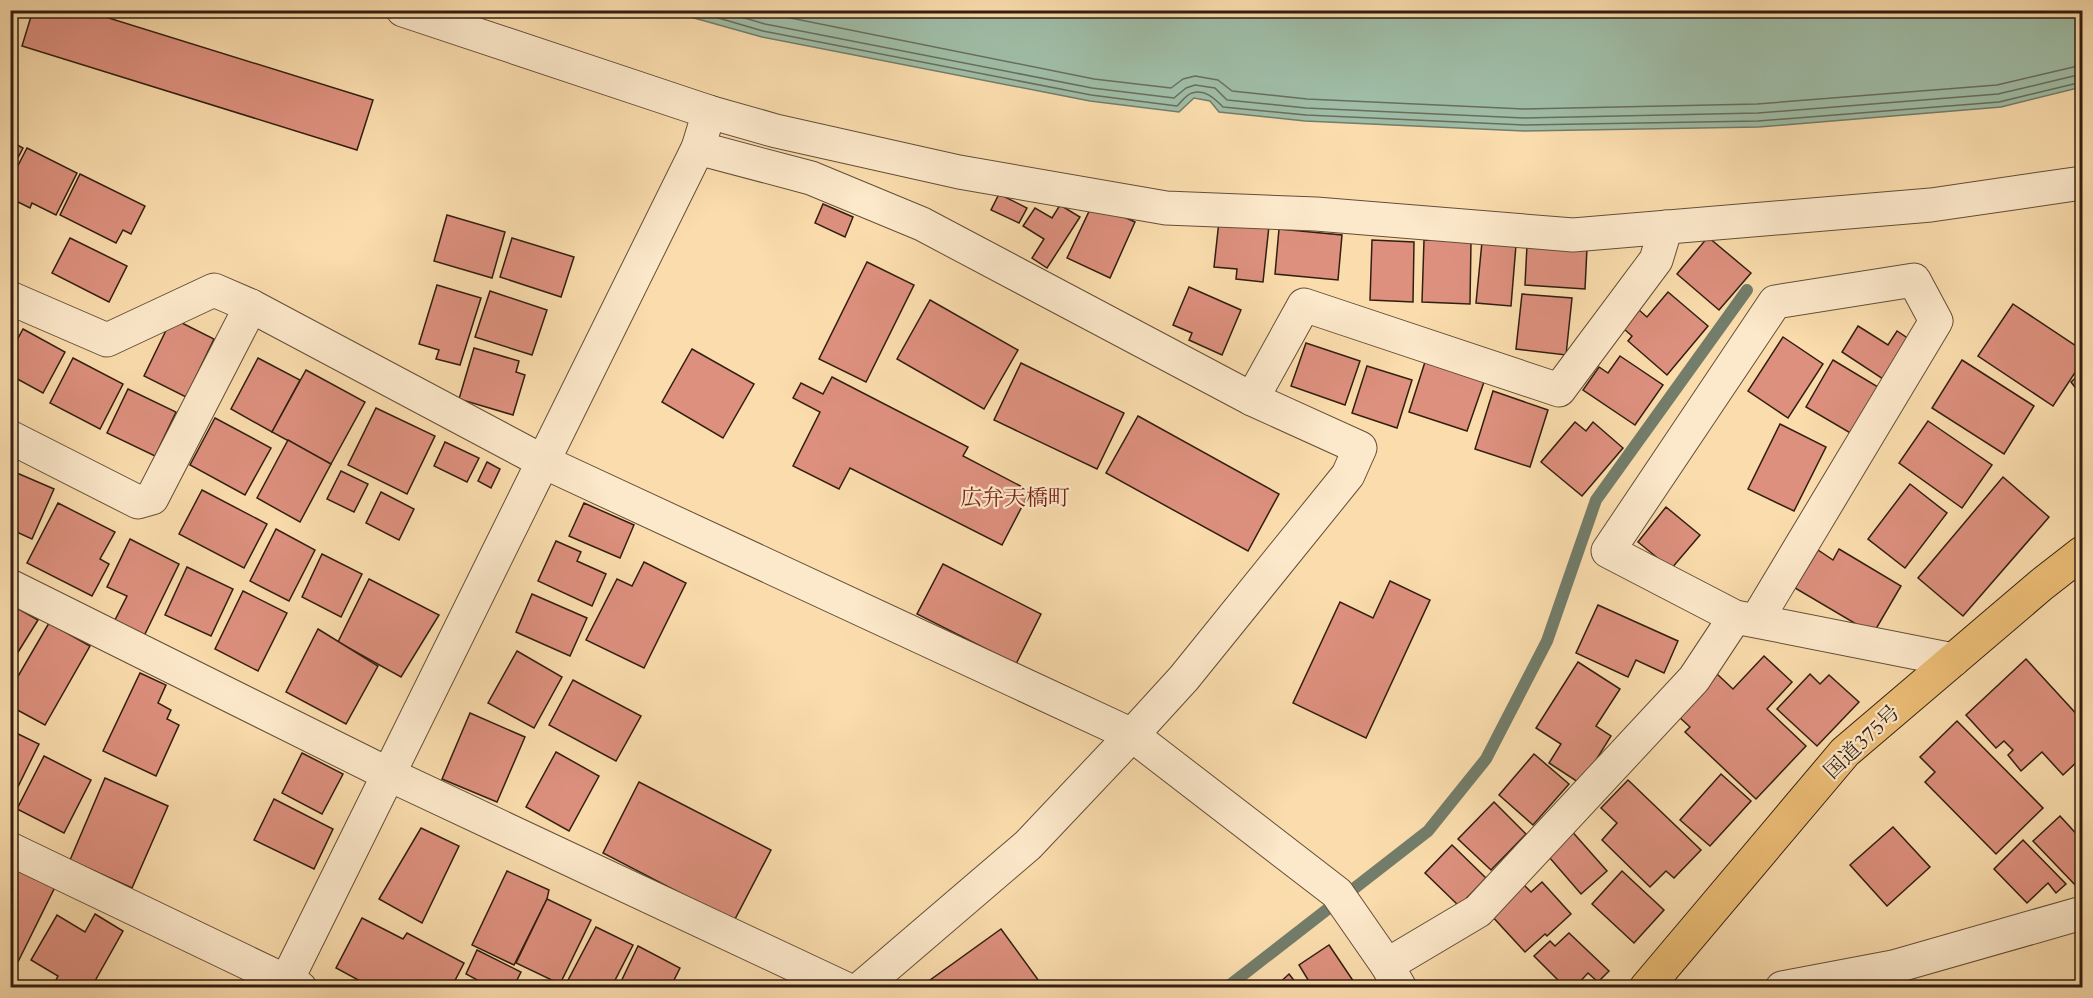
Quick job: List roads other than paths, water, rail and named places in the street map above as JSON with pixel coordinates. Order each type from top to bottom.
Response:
[{"type":"highway","name":"国道375号","points":[[1646,987],[1845,752],[2082,552]]},
{"type":"street","points":[[403,10],[709,112],[776,131],[959,172],[1166,208],[1316,214],[1573,235],[1931,205],[2082,183]]},
{"type":"street","points":[[10,849],[290,985],[390,775],[698,148],[709,112]]},
{"type":"street","points":[[698,148],[812,178],[922,224],[1252,399],[1360,448],[1348,475],[1184,678],[1132,735],[1028,845],[861,987]]},
{"type":"street","points":[[1252,399],[1304,305],[1559,390],[1656,260],[1666,227]]},
{"type":"street","points":[[10,298],[107,340],[214,290],[251,306],[544,462],[1132,735],[1337,893],[1394,976],[1478,910],[1694,679],[1745,619],[1936,321],[1914,280],[1775,302],[1608,550],[1745,619],[1953,660]]},
{"type":"street","points":[[10,437],[138,502],[152,498],[251,306]]},
{"type":"street","points":[[10,586],[390,775],[844,987]]},
{"type":"street","points":[[1782,987],[1893,967],[2082,914]]},
{"type":"water","points":[[669,11],[2082,11],[2082,87],[2001,107],[1759,127],[1524,131],[1305,121],[1219,112],[1210,101],[1194,98],[1179,112],[1090,101],[762,37]]},
{"type":"waterway","points":[[1226,988],[1428,831],[1486,759],[1547,641],[1596,500],[1747,290]]},
{"type":"district","name":"広弁天橋町","points":[[1015,498]]}]
